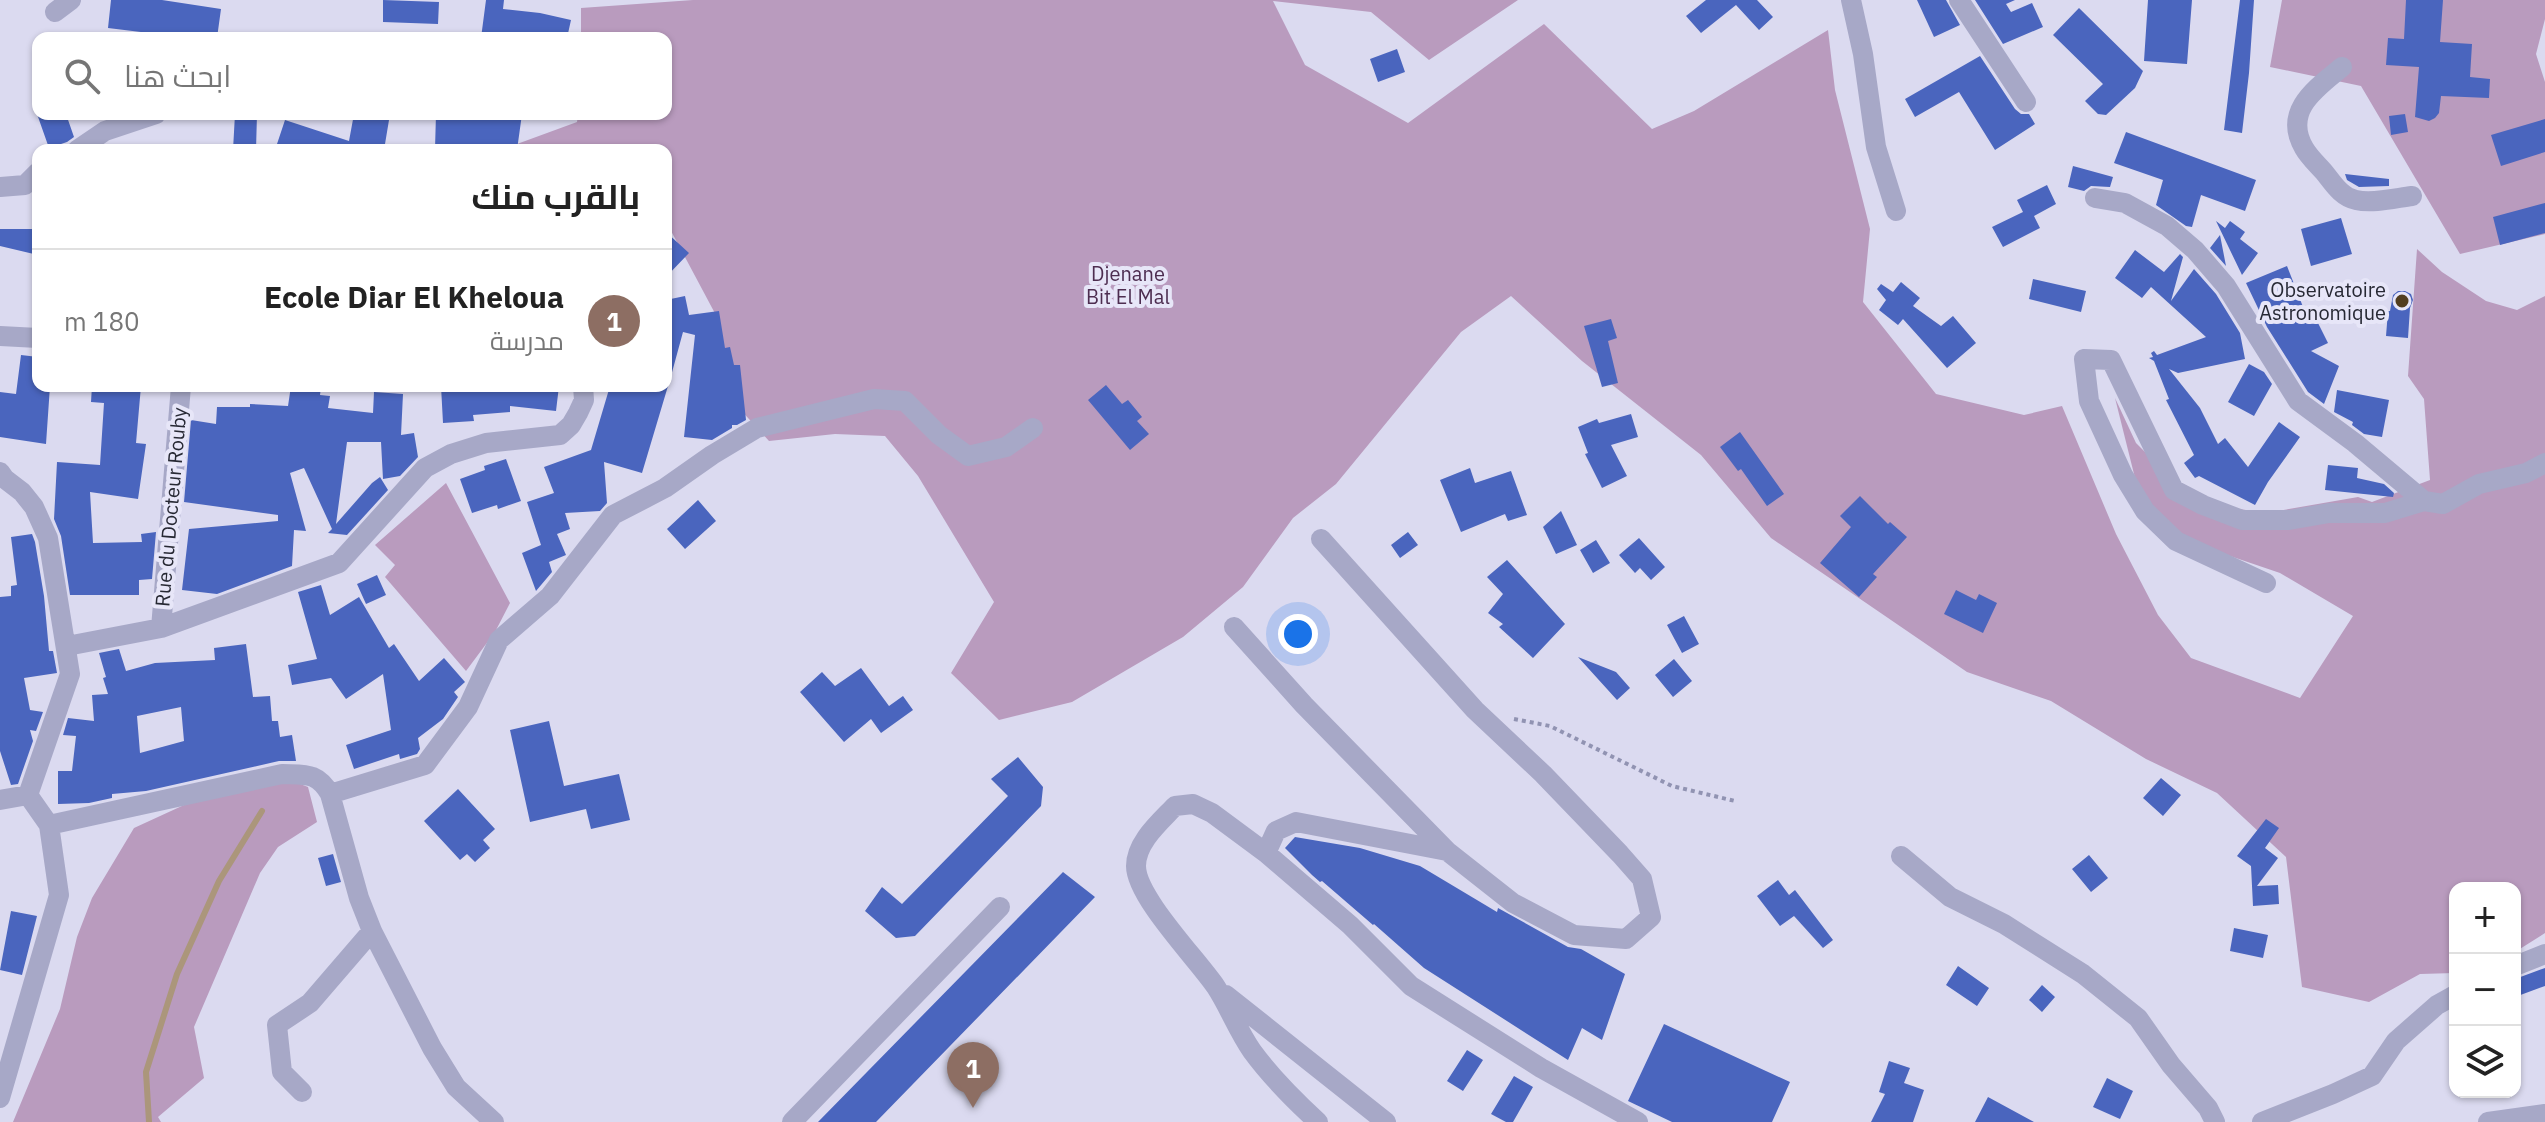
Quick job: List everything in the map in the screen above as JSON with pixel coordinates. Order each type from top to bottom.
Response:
[{"type":"street","points":[[1851,0],[1863,54],[1876,147],[1896,211]]},
{"type":"street","points":[[1959,0],[2026,102]]},
{"type":"street","points":[[2342,67],[2307,95],[2302,105],[2298,127],[2304,148],[2340,191],[2351,198],[2364,201],[2412,196]]},
{"type":"street","points":[[86,144],[105,131],[138,120]]},
{"type":"street","points":[[0,187],[25,185],[32,178]]},
{"type":"street","points":[[2095,198],[2125,203],[2167,226],[2195,250],[2226,286],[2298,401],[2355,443],[2424,501]]},
{"type":"street","points":[[0,336],[32,338]]},
{"type":"street","points":[[2266,583],[2176,541],[2145,511],[2123,475],[2089,401],[2084,359],[2111,360],[2174,490],[2242,520],[2289,520],[2329,513],[2385,513],[2424,501],[2443,504],[2479,484],[2526,473],[2545,463]]},
{"type":"street","name":"Rue du Docteur Rouby","points":[[161,628],[181,392]]},
{"type":"street","points":[[67,646],[161,628],[339,563],[425,468],[451,454],[486,443],[560,435],[578,413],[584,400],[583,392]]},
{"type":"street","points":[[330,794],[425,765],[468,707],[499,640],[550,596],[613,515],[665,488],[757,428],[874,399],[905,401],[939,435],[968,456],[1006,447],[1033,428]]},
{"type":"street","points":[[0,472],[22,492],[42,522],[48,538],[70,674],[28,795]]},
{"type":"street","points":[[1234,627],[1304,705],[1447,851],[1513,903],[1574,935],[1626,939],[1651,917],[1642,879],[1552,783],[1475,710],[1321,539]]},
{"type":"street","points":[[49,825],[282,774],[310,775],[322,782],[330,794],[359,898],[372,931],[432,1048],[456,1087],[494,1122]]},
{"type":"street","points":[[0,800],[28,795]]},
{"type":"street","points":[[0,1098],[59,895],[49,825],[28,795]]},
{"type":"street","points":[[1318,1122],[1283,1089],[1250,1049],[1216,988],[1153,905],[1140,882],[1136,866],[1140,846],[1175,806],[1193,804],[1212,813],[1266,853],[1350,925],[1411,986],[1541,1068],[1638,1122]]},
{"type":"street","points":[[1266,853],[1276,831],[1296,822],[1447,851]]},
{"type":"street","points":[[1901,856],[1950,897],[2004,924],[2083,974],[2138,1018],[2171,1065],[2208,1108],[2215,1122]]},
{"type":"street","points":[[792,1122],[1000,907]]},
{"type":"street","points":[[302,1092],[282,1072],[277,1025],[310,1003],[372,931]]},
{"type":"street","points":[[2521,964],[2545,954]]},
{"type":"street","points":[[1216,988],[1386,1122]]},
{"type":"street","points":[[2262,1122],[2372,1076],[2396,1041],[2449,998]]},
{"type":"street","points":[[2488,1122],[2545,1114]]},
{"type":"path","points":[[1475,710],[1550,726],[1672,786],[1735,801]]},
{"type":"green space","name":"Djenane Bit El Mal","points":[[693,0],[1518,0],[1429,60],[1371,12],[1273,1],[1305,65],[1408,123],[1544,24],[1652,129],[1694,111],[1828,30],[1835,90],[1870,229],[1863,302],[1936,394],[2024,415],[2062,406],[2116,534],[2158,615],[2191,658],[2300,698],[2353,616],[2280,573],[2183,540],[2138,490],[2115,398],[2136,443],[2170,477],[2226,507],[2266,513],[2358,497],[2372,502],[2430,480],[2424,399],[2408,376],[2417,249],[2442,272],[2486,301],[2517,310],[2545,296],[2545,933],[2521,948],[2521,882],[2449,882],[2449,973],[2420,974],[2369,1002],[2302,987],[2286,857],[2217,793],[2146,759],[2051,701],[1967,672],[1771,538],[1701,455],[1582,361],[1511,296],[1461,332],[1336,484],[1293,518],[1243,587],[1183,637],[1072,702],[999,720],[951,673],[994,602],[918,476],[885,436],[835,434],[769,441],[738,407],[718,319],[672,233],[672,144],[517,144],[577,120],[672,120],[672,32],[581,32],[581,8]]},
{"type":"green space","points":[[2282,0],[2545,0],[2545,19],[2536,54],[2545,82],[2545,234],[2460,254],[2361,86],[2270,67]]},
{"type":"green space","points":[[446,483],[510,603],[495,632],[466,671],[385,577],[395,565],[375,545]]},
{"type":"green space","points":[[277,775],[308,787],[317,822],[278,847],[260,873],[194,1027],[204,1078],[158,1117],[161,1122],[13,1122],[60,1009],[77,937],[92,898],[134,828],[208,794]]},
{"type":"building","points":[[111,0],[162,0],[221,9],[218,32],[141,32],[108,28]]},
{"type":"building","points":[[383,0],[439,2],[438,24],[383,22]]},
{"type":"building","points":[[486,0],[504,0],[503,9],[571,20],[568,32],[482,32]]},
{"type":"building","points":[[1706,0],[1757,0],[1773,17],[1759,30],[1736,5],[1701,33],[1686,16]]},
{"type":"building","points":[[1917,0],[1946,0],[1960,25],[1934,37]]},
{"type":"building","points":[[1975,0],[2015,0],[2006,4],[2011,12],[2032,3],[2043,27],[2003,44]]},
{"type":"building","points":[[2148,0],[2192,0],[2187,64],[2144,61]]},
{"type":"building","points":[[2240,0],[2254,0],[2242,133],[2224,130]]},
{"type":"building","points":[[2406,0],[2443,0],[2440,42],[2472,44],[2470,77],[2490,79],[2489,98],[2441,96],[2439,113],[2435,118],[2429,121],[2415,117],[2419,67],[2386,65],[2388,38],[2404,39]]},
{"type":"building","points":[[2079,8],[2143,71],[2135,88],[2106,115],[2098,114],[2085,101],[2103,84],[2053,35]]},
{"type":"building","points":[[1397,49],[1405,72],[1378,82],[1370,59]]},
{"type":"building","points":[[1980,56],[2015,109],[2021,114],[2029,114],[2035,124],[1995,150],[1959,92],[1915,117],[1905,99]]},
{"type":"building","points":[[2405,114],[2408,132],[2391,135],[2389,116]]},
{"type":"building","points":[[2545,119],[2545,152],[2501,166],[2491,135]]},
{"type":"building","points":[[39,120],[68,120],[74,137],[61,144],[48,144]]},
{"type":"building","points":[[235,120],[257,120],[256,144],[233,144]]},
{"type":"building","points":[[285,120],[349,141],[353,120],[389,120],[385,144],[277,144]]},
{"type":"building","points":[[436,120],[521,120],[518,144],[435,144]]},
{"type":"building","points":[[2126,132],[2256,180],[2245,211],[2201,195],[2192,227],[2186,226],[2156,205],[2163,180],[2114,163]]},
{"type":"building","points":[[2073,166],[2113,177],[2110,187],[2091,186],[2084,191],[2068,187]]},
{"type":"building","points":[[2345,174],[2389,179],[2389,186],[2359,187],[2347,180]]},
{"type":"building","points":[[2047,185],[2056,204],[2034,216],[2040,228],[2003,247],[1992,227],[2023,212],[2017,200]]},
{"type":"building","points":[[2545,203],[2545,233],[2500,245],[2493,217]]},
{"type":"building","points":[[2341,218],[2352,254],[2311,266],[2301,229]]},
{"type":"building","points":[[2216,221],[2225,228],[2230,221],[2245,232],[2240,239],[2258,253],[2242,275]]},
{"type":"building","points":[[0,229],[32,229],[32,254],[0,246]]},
{"type":"building","points":[[2220,235],[2226,266],[2210,248]]},
{"type":"building","points":[[672,237],[689,253],[672,271]]},
{"type":"building","points":[[2135,250],[2164,272],[2180,254],[2183,257],[2171,301],[2194,269],[2216,294],[2240,333],[2245,359],[2178,373],[2169,369],[2200,408],[2218,444],[2225,438],[2248,467],[2279,422],[2300,437],[2255,505],[2199,476],[2195,478],[2184,463],[2194,455],[2166,400],[2169,399],[2154,361],[2149,358],[2153,357],[2151,353],[2154,351],[2157,355],[2206,337],[2151,287],[2142,298],[2115,278]]},
{"type":"building","points":[[2287,266],[2305,312],[2311,309],[2328,343],[2311,351],[2339,366],[2324,404],[2308,392],[2267,327],[2246,283]]},
{"type":"building","points":[[2033,279],[2086,291],[2081,312],[2029,299]]},
{"type":"building","points":[[1901,282],[1920,298],[1913,306],[1941,326],[1953,316],[1976,343],[1947,368],[1903,319],[1898,325],[1879,310],[1886,300],[1877,289],[1881,284],[1893,292]]},
{"type":"building","points":[[2398,291],[2411,294],[2413,300],[2408,338],[2386,336],[2388,311],[2393,295]]},
{"type":"building","points":[[685,296],[689,315],[719,311],[725,348],[730,347],[734,365],[740,365],[746,420],[732,425],[712,440],[684,437],[695,335],[683,332],[672,372],[672,299]]},
{"type":"building","points":[[1611,319],[1617,338],[1608,341],[1618,383],[1602,387],[1584,326]]},
{"type":"building","points":[[21,355],[32,356],[32,392],[50,392],[46,444],[0,437],[0,392],[16,394]]},
{"type":"building","points":[[2249,364],[2264,372],[2272,384],[2254,416],[2228,402]]},
{"type":"building","points":[[1106,385],[1122,404],[1128,400],[1142,417],[1137,421],[1149,434],[1130,450],[1088,400]]},
{"type":"building","points":[[2337,390],[2389,400],[2382,437],[2364,434],[2352,425],[2353,422],[2334,412]]},
{"type":"building","points":[[92,392],[140,392],[136,443],[146,444],[138,499],[90,492],[93,543],[142,542],[141,534],[156,532],[152,579],[139,580],[139,595],[70,595],[61,536],[54,519],[57,462],[100,465],[104,403],[91,402]]},
{"type":"building","points":[[290,392],[320,392],[320,395],[330,396],[328,408],[373,413],[374,392],[403,394],[401,435],[414,433],[418,457],[400,476],[383,479],[381,442],[347,442],[336,524],[380,477],[388,490],[347,535],[328,533],[332,529],[304,468],[290,473],[306,531],[294,530],[292,566],[217,594],[182,590],[189,529],[278,521],[278,515],[184,502],[191,420],[216,424],[217,407],[250,407],[250,404],[288,406]]},
{"type":"building","points":[[441,392],[558,392],[556,411],[510,406],[510,412],[473,415],[474,421],[443,423]]},
{"type":"building","points":[[608,392],[666,392],[642,473],[604,462],[607,503],[600,511],[565,513],[570,529],[557,534],[566,555],[549,562],[552,572],[536,591],[522,553],[541,545],[527,502],[554,493],[544,467],[591,450]]},
{"type":"building","points":[[1631,414],[1638,437],[1611,445],[1627,476],[1602,488],[1585,454],[1588,453],[1578,427],[1597,419],[1599,423]]},
{"type":"building","points":[[1740,432],[1784,494],[1767,506],[1741,469],[1738,471],[1720,447]]},
{"type":"building","points":[[506,459],[521,501],[472,513],[460,479]]},
{"type":"building","points":[[2328,465],[2358,468],[2357,478],[2384,484],[2394,493],[2393,497],[2325,490]]},
{"type":"building","points":[[1470,468],[1475,483],[1511,471],[1527,515],[1508,521],[1505,514],[1461,532],[1440,480]]},
{"type":"building","points":[[1860,496],[1888,524],[1890,522],[1907,537],[1873,574],[1877,577],[1859,597],[1820,563],[1851,527],[1840,516]]},
{"type":"building","points":[[698,500],[716,521],[685,549],[667,529]]},
{"type":"building","points":[[1561,511],[1577,545],[1556,554],[1543,527]]},
{"type":"building","points":[[1408,532],[1418,545],[1400,558],[1391,545]]},
{"type":"building","points":[[32,534],[44,596],[49,651],[53,651],[57,673],[24,678],[30,710],[43,712],[36,731],[30,730],[33,741],[18,784],[11,785],[0,751],[0,597],[11,596],[11,586],[17,585],[11,537]]},
{"type":"building","points":[[1639,538],[1665,567],[1651,580],[1640,568],[1635,573],[1619,555]]},
{"type":"building","points":[[1596,540],[1610,563],[1593,573],[1580,550]]},
{"type":"building","points":[[1507,560],[1565,624],[1533,658],[1499,627],[1503,624],[1488,613],[1503,594],[1487,577]]},
{"type":"building","points":[[377,575],[386,595],[366,604],[357,584]]},
{"type":"building","points":[[321,585],[330,615],[359,597],[389,648],[394,644],[419,681],[444,658],[465,682],[454,692],[458,697],[443,719],[418,738],[420,749],[417,754],[400,759],[399,754],[354,769],[346,745],[391,730],[383,674],[346,699],[331,678],[292,685],[288,665],[317,659],[298,592]]},
{"type":"building","points":[[1956,590],[1976,600],[1979,594],[1997,603],[1983,633],[1944,614]]},
{"type":"building","points":[[1684,616],[1699,644],[1682,653],[1667,625]]},
{"type":"building","points":[[246,644],[253,697],[270,696],[272,721],[278,721],[280,737],[292,735],[296,761],[279,761],[146,791],[112,794],[112,798],[89,803],[58,804],[58,771],[72,771],[76,736],[63,735],[68,718],[94,721],[92,695],[108,694],[99,653],[119,649],[126,671],[155,663],[215,660],[214,648]],"holes":[[[181,707],[184,741],[140,753],[137,716]]]},
{"type":"building","points":[[1578,657],[1616,672],[1630,688],[1617,700]]},
{"type":"building","points":[[1674,659],[1692,681],[1673,697],[1655,675]]},
{"type":"building","points":[[861,668],[889,706],[903,696],[913,710],[881,733],[871,719],[844,742],[800,692],[822,672],[835,686]]},
{"type":"building","points":[[549,721],[564,786],[619,774],[630,820],[591,829],[586,809],[530,822],[510,730]]},
{"type":"building","points":[[1018,757],[1043,787],[1041,806],[915,936],[896,938],[865,911],[882,887],[902,904],[1008,796],[991,779]]},
{"type":"building","points":[[2161,778],[2181,795],[2163,816],[2143,798]]},
{"type":"building","points":[[458,789],[495,829],[483,840],[490,848],[475,862],[467,854],[460,860],[424,821]]},
{"type":"building","points":[[2266,819],[2279,828],[2265,848],[2278,858],[2257,886],[2278,885],[2279,904],[2253,906],[2251,866],[2237,856]]},
{"type":"building","points":[[1295,837],[1360,848],[1420,866],[1497,912],[1498,908],[1625,974],[1602,1040],[1582,1028],[1568,1060],[1424,968],[1320,882],[1285,848]]},
{"type":"building","points":[[333,854],[341,882],[326,886],[318,858]]},
{"type":"building","points":[[2089,855],[2108,878],[2091,892],[2072,869]]},
{"type":"building","points":[[1063,872],[1095,897],[876,1122],[818,1122]]},
{"type":"building","points":[[1778,880],[1789,895],[1795,890],[1833,940],[1823,948],[1794,916],[1780,926],[1757,896]]},
{"type":"building","points":[[11,911],[37,916],[22,975],[0,970]]},
{"type":"building","points":[[2234,928],[2268,935],[2263,958],[2230,951]]},
{"type":"building","points":[[1958,966],[1989,988],[1977,1006],[1946,985]]},
{"type":"building","points":[[2545,968],[2545,986],[2521,995],[2521,977]]},
{"type":"building","points":[[2042,985],[2055,997],[2042,1012],[2029,1000]]},
{"type":"building","points":[[1664,1024],[1790,1082],[1772,1122],[1672,1122],[1628,1101]]},
{"type":"building","points":[[1467,1050],[1483,1060],[1463,1091],[1447,1081]]},
{"type":"building","points":[[1889,1061],[1910,1068],[1904,1083],[1924,1090],[1913,1122],[1871,1122],[1885,1094],[1879,1092]]},
{"type":"building","points":[[1514,1076],[1533,1087],[1513,1122],[1506,1122],[1491,1114]]},
{"type":"building","points":[[2107,1078],[2133,1091],[2120,1119],[2093,1107]]},
{"type":"building","points":[[1988,1097],[2034,1122],[1975,1122]]},
{"type":"waterway","points":[[149,1122],[146,1072],[177,974],[219,881],[262,811]]},
{"type":"place","name":"Observatoire Astronomique","points":[[2402,301]]},
{"type":"place","name":"Ecole Diar El Kheloua","points":[[973,1108]]}]
